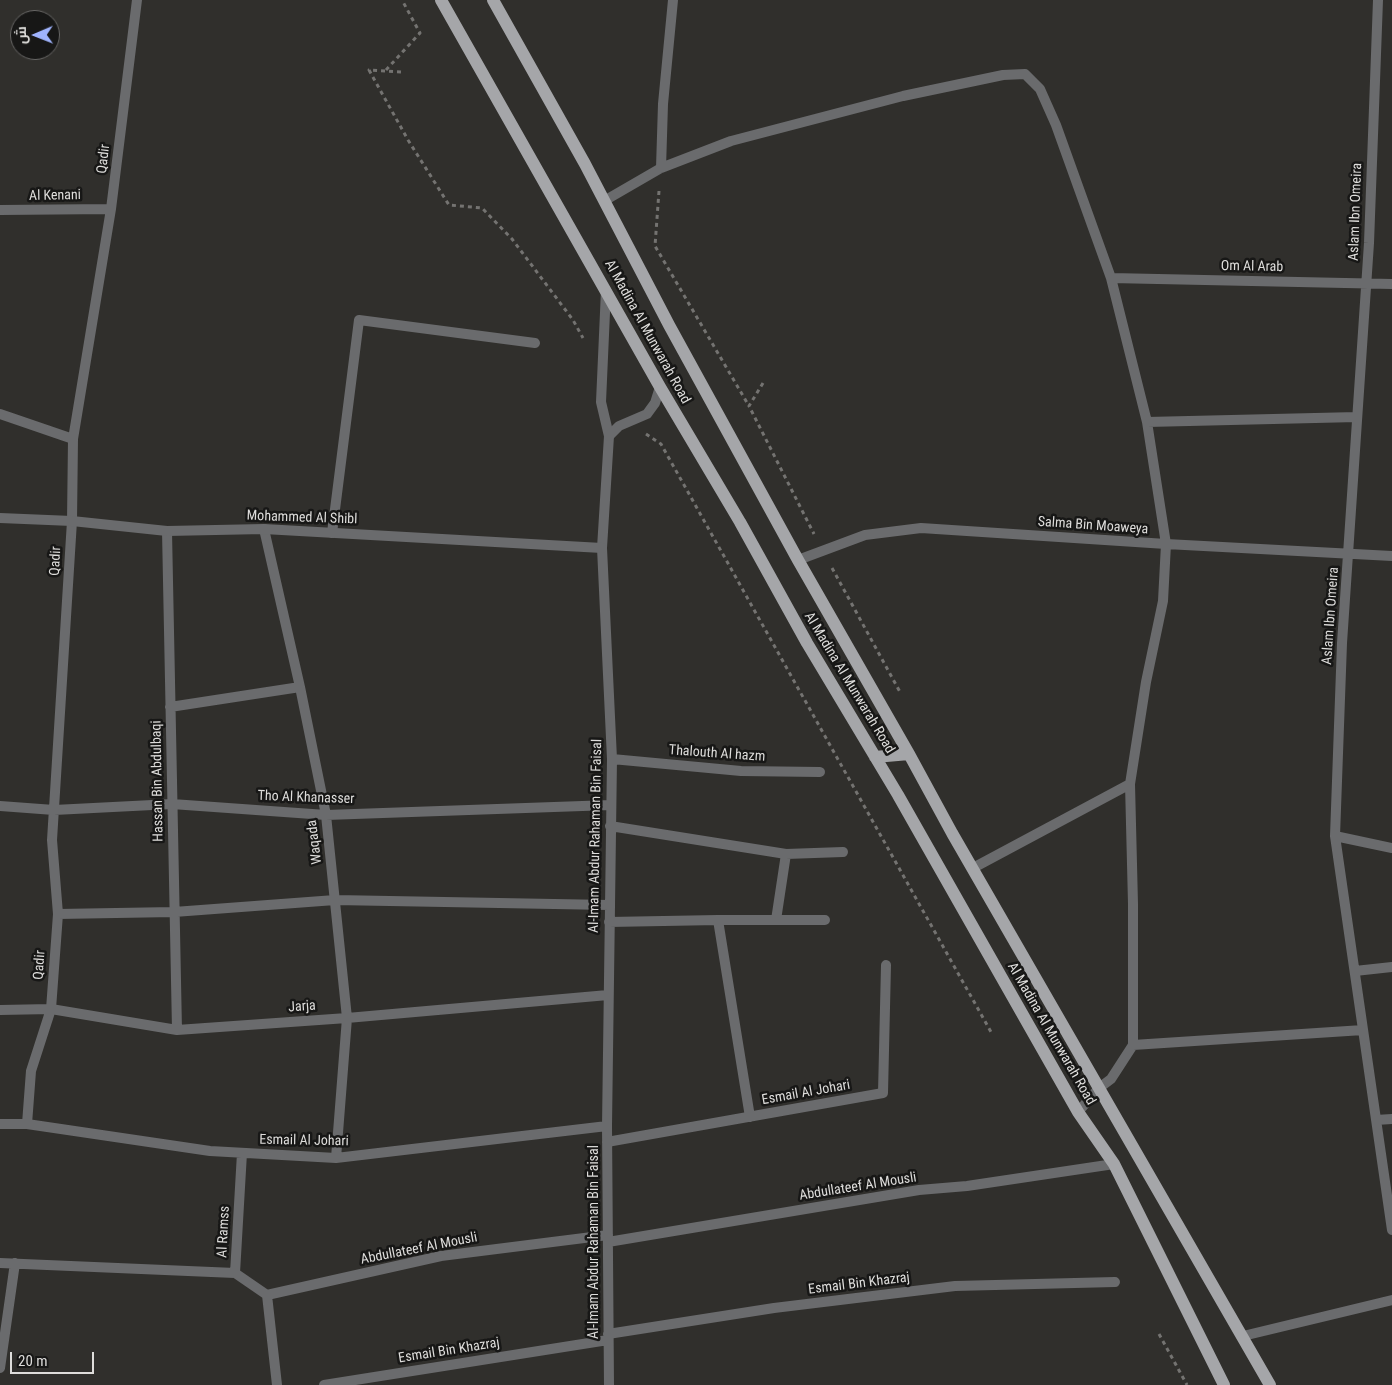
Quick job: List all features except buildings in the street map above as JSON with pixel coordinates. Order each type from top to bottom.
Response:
[{"type":"main road","name":"Al Madina Al Munwarah Road","points":[[441,0],[660,386],[740,522],[807,644],[875,757],[1078,1112],[1114,1164],[1224,1385]]},
{"type":"main road","name":"Al Madina Al Munwarah Road","points":[[493,0],[585,164],[669,325],[798,560],[1270,1385]]},
{"type":"main road","points":[[875,757],[910,754]]},
{"type":"street","name":"Qadir","points":[[26,1124],[31,1072],[51,1009],[58,914],[52,840],[72,521],[73,439],[111,209],[137,0]]},
{"type":"street","points":[[660,168],[663,104],[673,0]]},
{"type":"street","name":"Aslam Ibn Omeira","points":[[1378,0],[1367,284],[1342,643],[1335,836],[1392,1230]]},
{"type":"street","points":[[604,201],[660,168],[731,141],[904,96],[1003,75],[1025,74],[1040,89],[1056,125],[1111,278],[1147,422],[1166,544],[1162,602],[1146,682],[1130,784],[1133,904],[1133,1045],[1111,1079],[1099,1088],[1078,1112]]},
{"type":"street","name":"Al Kenani","points":[[0,210],[111,209]]},
{"type":"street","name":"Om Al Arab","points":[[1111,278],[1392,284]]},
{"type":"street","name":"Al-Imam Abdur Rahaman Bin Faisal","points":[[606,289],[601,402],[608,436],[602,548],[612,759],[607,1126],[608,1385]]},
{"type":"street","points":[[332,532],[360,320],[536,343]]},
{"type":"street","points":[[608,436],[619,426],[647,414],[655,403],[660,386]]},
{"type":"street","points":[[0,414],[73,439]]},
{"type":"street","points":[[1147,422],[1358,416]]},
{"type":"street","name":"Mohammed Al Shibl","points":[[0,518],[72,521],[167,531],[264,529],[602,548]]},
{"type":"street","name":"Salma Bin Moaweya","points":[[798,560],[865,535],[921,528],[1392,556]]},
{"type":"street","name":"Waqada","points":[[264,529],[300,687],[326,815],[347,1018],[336,1158]]},
{"type":"street","name":"Hassan Bin Abdulbaqi","points":[[167,531],[177,1030]]},
{"type":"street","points":[[170,707],[300,687]]},
{"type":"street","name":"Thalouth Al hazm","points":[[612,759],[741,770],[820,772]]},
{"type":"street","points":[[973,868],[1130,784]]},
{"type":"street","name":"Tho Al Khanasser","points":[[0,806],[54,810],[172,804],[326,815],[611,805]]},
{"type":"street","points":[[610,826],[786,854],[842,852]]},
{"type":"street","points":[[1335,836],[1392,848]]},
{"type":"street","points":[[776,920],[786,854]]},
{"type":"street","points":[[58,914],[174,912],[335,900],[609,905]]},
{"type":"street","points":[[718,920],[750,1117]]},
{"type":"street","points":[[609,922],[825,920]]},
{"type":"street","name":"Esmail Al Johari","points":[[607,1142],[883,1093],[886,965]]},
{"type":"street","points":[[1355,971],[1392,967]]},
{"type":"street","name":"Jarja","points":[[0,1010],[51,1009],[177,1030],[347,1018],[608,995]]},
{"type":"street","points":[[1133,1045],[1363,1030]]},
{"type":"street","points":[[1376,1120],[1392,1119]]},
{"type":"street","name":"Esmail Al Johari","points":[[0,1124],[26,1124],[210,1151],[336,1158],[607,1126]]},
{"type":"street","name":"Al Ramss","points":[[242,1153],[235,1273],[267,1295]]},
{"type":"street","name":"Abdullateef Al Mousli","points":[[267,1295],[441,1256],[608,1238],[919,1190],[967,1186],[1114,1164]]},
{"type":"street","points":[[0,1262],[235,1273]]},
{"type":"street","points":[[0,1368],[15,1263]]},
{"type":"street","name":"Esmail Bin Khazraj","points":[[324,1385],[774,1308],[955,1286],[1114,1282]]},
{"type":"street","points":[[267,1295],[276,1385]]},
{"type":"street","points":[[1243,1336],[1392,1300]]},
{"type":"path","points":[[386,71],[420,33],[402,0]]},
{"type":"path","points":[[401,72],[369,70],[408,140],[449,205],[482,208],[512,239],[573,320]]},
{"type":"path","points":[[660,168],[655,246],[749,406],[822,550],[902,696]]},
{"type":"path","points":[[749,406],[763,383]]},
{"type":"path","points":[[640,430],[661,444],[991,1032]]},
{"type":"path","points":[[1159,1334],[1187,1385]]}]
